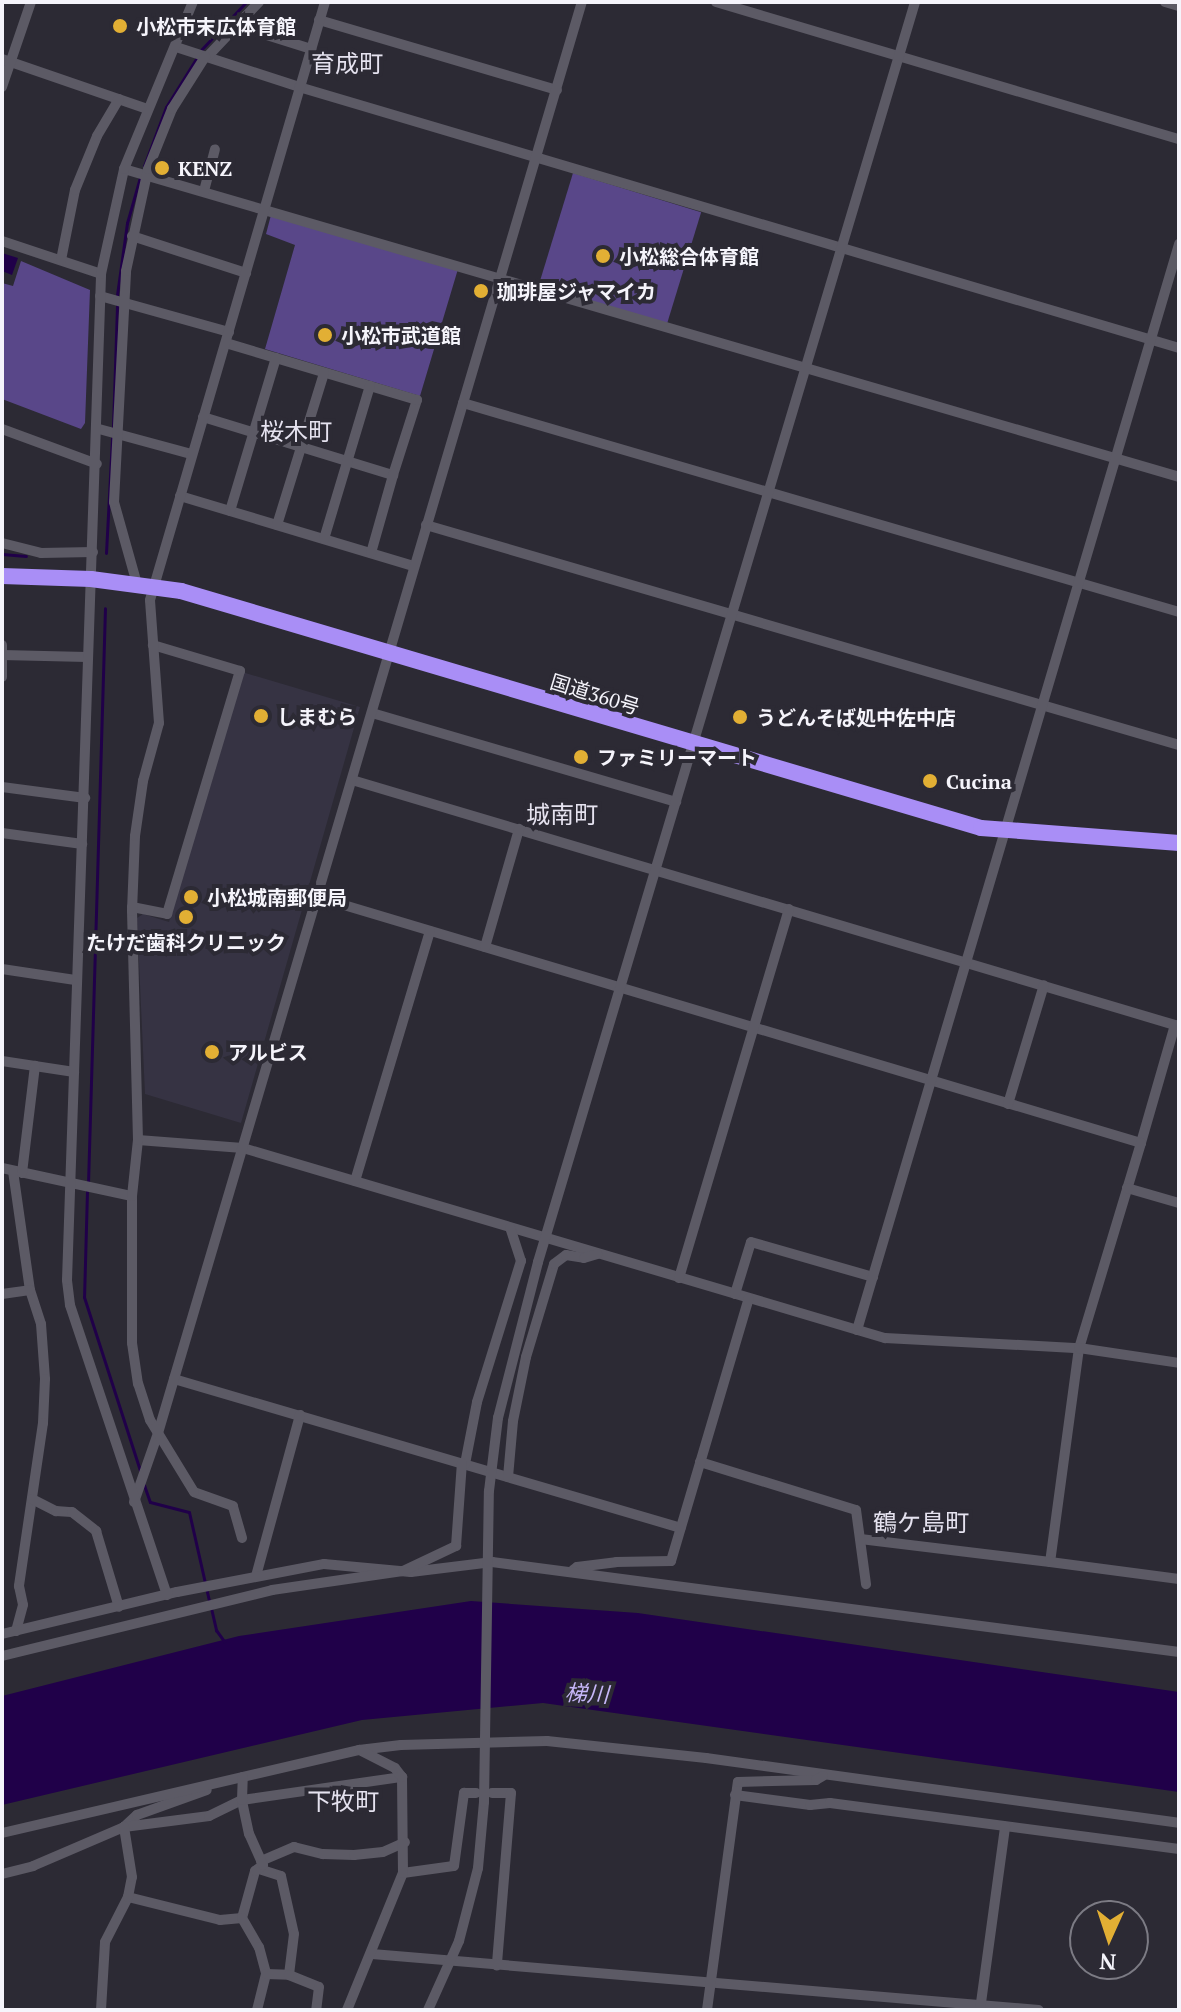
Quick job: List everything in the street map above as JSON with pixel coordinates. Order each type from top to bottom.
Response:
[{"type":"highway","name":"国道360号","points":[[2,576],[91,579],[154,586],[972,825],[1005,831],[1179,843]]},
{"type":"street","points":[[2,87],[6,60],[31,2]]},
{"type":"street","points":[[137,584],[114,502],[120,435],[124,302],[132,236],[146,175],[167,99],[176,47],[193,2]]},
{"type":"street","points":[[167,1595],[133,1504],[70,1305],[75,980],[99,429],[101,274],[124,169],[147,109],[167,99],[259,2]]},
{"type":"street","points":[[242,1538],[233,1506],[194,1492],[158,1433],[138,1384],[132,1343],[132,1196],[138,1140],[132,907],[135,836],[143,781],[159,723],[150,600],[325,2]]},
{"type":"street","points":[[133,1504],[158,1433],[582,2]]},
{"type":"street","points":[[716,2],[1179,139]]},
{"type":"street","points":[[428,2010],[451,1961],[478,1868],[490,1480],[498,1418],[546,1238],[915,2]]},
{"type":"street","points":[[1165,2],[1179,6]]},
{"type":"street","points":[[319,20],[557,90]]},
{"type":"street","points":[[235,25],[311,49]]},
{"type":"street","points":[[176,47],[299,87],[1179,348]]},
{"type":"street","points":[[6,60],[147,109]]},
{"type":"street","points":[[61,260],[75,190],[97,136],[119,99]]},
{"type":"street","points":[[204,191],[215,149]]},
{"type":"street","points":[[124,169],[1179,477]]},
{"type":"street","points":[[132,236],[246,273]]},
{"type":"street","points":[[2,241],[101,274]]},
{"type":"street","points":[[857,1330],[1179,244]]},
{"type":"street","points":[[100,296],[228,337],[276,358],[417,400],[371,553]]},
{"type":"street","points":[[230,511],[276,358]]},
{"type":"street","points":[[277,525],[324,373]]},
{"type":"street","points":[[324,539],[370,386]]},
{"type":"street","points":[[463,403],[769,489],[1179,612]]},
{"type":"street","points":[[203,417],[393,475]]},
{"type":"street","points":[[2,429],[97,464]]},
{"type":"street","points":[[99,429],[191,454]]},
{"type":"street","points":[[180,496],[414,566]]},
{"type":"street","points":[[426,525],[1179,745]]},
{"type":"street","points":[[2,543],[41,553],[93,552]]},
{"type":"street","points":[[132,907],[167,914],[240,671],[153,645]]},
{"type":"street","points":[[2,677],[3,652],[87,657]]},
{"type":"street","points":[[372,713],[676,802]]},
{"type":"street","points":[[352,780],[1177,1026],[1079,1348],[1050,1562]]},
{"type":"street","points":[[2,787],[85,798]]},
{"type":"street","points":[[485,947],[519,829]]},
{"type":"street","points":[[2,833],[82,844]]},
{"type":"street","points":[[317,897],[1141,1143]]},
{"type":"street","points":[[679,1278],[789,909]]},
{"type":"street","points":[[355,1181],[430,931]]},
{"type":"street","points":[[2,969],[75,980]]},
{"type":"street","points":[[1008,1104],[1044,985]]},
{"type":"street","points":[[2,1061],[74,1072]]},
{"type":"street","points":[[16,1631],[23,1605],[19,1586],[43,1423],[45,1379],[41,1324],[30,1290],[12,1171],[35,1066]]},
{"type":"street","points":[[138,1140],[243,1148],[885,1338],[1079,1348],[1179,1363]]},
{"type":"street","points":[[12,1171],[132,1196]]},
{"type":"street","points":[[1127,1188],[1179,1203]]},
{"type":"street","points":[[2,1634],[167,1595],[324,1564],[403,1571],[456,1546],[464,1463],[477,1402],[521,1261],[510,1228]]},
{"type":"street","points":[[735,1294],[751,1242],[873,1277]]},
{"type":"street","points":[[508,1477],[513,1421],[526,1357],[554,1264],[566,1255],[584,1258],[597,1253]]},
{"type":"street","points":[[2,1294],[30,1290]]},
{"type":"street","points":[[572,1572],[577,1567],[616,1562],[671,1561],[749,1298]]},
{"type":"street","points":[[174,1379],[681,1528]]},
{"type":"street","points":[[256,1576],[300,1415]]},
{"type":"street","points":[[700,1462],[856,1510],[866,1584]]},
{"type":"street","points":[[32,1499],[56,1511],[72,1512],[96,1531],[119,1607]]},
{"type":"street","points":[[860,1539],[1179,1579]]},
{"type":"street","points":[[2,1656],[272,1590],[487,1562],[1176,1650]]},
{"type":"street","points":[[2,1833],[359,1750],[484,1739],[547,1741],[1179,1823]]},
{"type":"street","points":[[347,2010],[403,1873],[405,1842],[402,1777],[395,1768],[359,1750]]},
{"type":"street","points":[[707,2010],[708,1984],[738,1782],[816,1780],[825,1775]]},
{"type":"street","points":[[243,1777],[242,1800],[260,1865],[242,1918],[259,1947],[266,1974],[257,2010]]},
{"type":"street","points":[[2,1874],[33,1866],[124,1827],[209,1816],[242,1800],[402,1777]]},
{"type":"street","points":[[124,1827],[137,1815],[204,1793],[215,1784]]},
{"type":"street","points":[[403,1873],[454,1866],[464,1793],[476,1793]]},
{"type":"street","points":[[492,1793],[511,1793],[497,1965]]},
{"type":"street","points":[[735,1795],[810,1805],[830,1803],[1179,1849]]},
{"type":"street","points":[[101,2010],[105,1942],[128,1897],[132,1877],[124,1827]]},
{"type":"street","points":[[980,2008],[1005,1827]]},
{"type":"street","points":[[260,1865],[294,1847],[323,1854],[354,1855],[383,1852],[405,1842]]},
{"type":"street","points":[[260,1865],[281,1876],[294,1934],[289,1975]]},
{"type":"street","points":[[128,1897],[220,1920],[242,1918]]},
{"type":"street","points":[[372,1954],[980,2008],[1039,2010]]},
{"type":"street","points":[[266,1974],[289,1975],[319,1987],[316,2010]]},
{"type":"shaded area","points":[[573,173],[701,212],[667,325],[539,286]]},
{"type":"shaded area","points":[[271,215],[458,269],[420,396],[265,349],[295,245],[266,234]]},
{"type":"shaded area","points":[[21,261],[90,290],[85,423],[81,429],[2,399],[2,283],[13,286]]},
{"type":"shaded area","points":[[242,672],[360,707],[241,1123],[145,1094],[137,918],[143,914],[169,922]]},
{"type":"water","points":[[2,253],[18,258],[12,275],[2,271]]},
{"type":"water","name":"梯川","points":[[471,1601],[638,1613],[1179,1692],[1179,1792],[543,1703],[362,1720],[2,1805],[2,1696],[239,1636]]},
{"type":"waterway","points":[[200,51],[246,2]]},
{"type":"waterway","points":[[144,166],[166,107],[196,59]]},
{"type":"waterway","points":[[117,295],[127,223],[140,177]]},
{"type":"waterway","points":[[113,427],[117,306]]},
{"type":"waterway","points":[[106,553],[112,438]]},
{"type":"waterway","points":[[2,554],[26,556]]},
{"type":"waterway","points":[[88,1184],[105,608]]},
{"type":"waterway","points":[[87,1191],[84,1297],[141,1474]]},
{"type":"waterway","points":[[144,1485],[150,1502],[189,1512],[209,1601]]},
{"type":"waterway","points":[[211,1608],[216,1630],[224,1641]]},
{"type":"place","name":"小松市末広体育館","points":[[120,26]]},
{"type":"place","name":"KENZ","points":[[162,168]]},
{"type":"place","name":"小松総合体育館","points":[[603,256]]},
{"type":"place","name":"珈琲屋ジャマイカ","points":[[481,291]]},
{"type":"place","name":"小松市武道館","points":[[325,335]]},
{"type":"place","name":"しまむら","points":[[261,716]]},
{"type":"place","name":"うどんそば処中佐中店","points":[[740,717]]},
{"type":"place","name":"ファミリーマート","points":[[581,757]]},
{"type":"place","name":"Cucina","points":[[930,781]]},
{"type":"place","name":"小松城南郵便局","points":[[191,897]]},
{"type":"place","name":"たけだ歯科クリニック","points":[[186,917]]},
{"type":"place","name":"アルビス","points":[[212,1052]]},
{"type":"district","name":"育成町","points":[[347,64]]},
{"type":"district","name":"桜木町","points":[[296,432]]},
{"type":"district","name":"城南町","points":[[562,815]]},
{"type":"district","name":"鶴ケ島町","points":[[921,1523]]},
{"type":"district","name":"下牧町","points":[[343,1802]]}]
